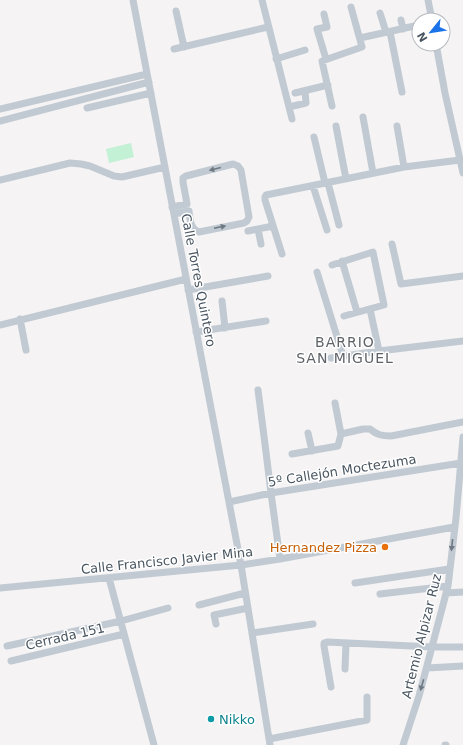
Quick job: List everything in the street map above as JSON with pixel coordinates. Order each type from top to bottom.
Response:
[{"type":"street","name":"Calle Torres Quintero","points":[[134,0],[246,593],[270,742]]},
{"type":"street","points":[[262,0],[292,119]]},
{"type":"street","points":[[428,0],[430,12]]},
{"type":"street","points":[[332,106],[322,61],[362,47],[351,7]]},
{"type":"street","points":[[176,11],[184,47]]},
{"type":"street","points":[[380,13],[388,32],[402,92]]},
{"type":"street","points":[[324,14],[327,27],[317,29],[326,59]]},
{"type":"street","points":[[401,20],[403,29]]},
{"type":"street","points":[[174,49],[268,27]]},
{"type":"street","points":[[360,38],[411,27]]},
{"type":"street","points":[[276,59],[305,50]]},
{"type":"street","points":[[437,52],[463,173]]},
{"type":"street","points":[[0,110],[147,74]]},
{"type":"street","points":[[0,121],[149,82]]},
{"type":"street","points":[[295,93],[328,85]]},
{"type":"street","points":[[289,107],[306,103],[305,91]]},
{"type":"street","points":[[87,108],[151,93]]},
{"type":"street","points":[[363,117],[373,173]]},
{"type":"street","points":[[336,126],[346,179]]},
{"type":"street","points":[[397,126],[404,167]]},
{"type":"street","points":[[314,137],[339,225]]},
{"type":"street","points":[[282,254],[265,200],[266,195],[404,167],[460,160]]},
{"type":"street","points":[[0,180],[70,163],[86,165],[114,176],[122,177],[165,168]]},
{"type":"street","points":[[233,164],[238,166],[241,170],[249,217],[244,223],[199,232],[192,226],[189,211],[173,210],[187,204],[183,182],[183,178],[186,176],[233,164]]},
{"type":"street","points":[[313,186],[327,230]]},
{"type":"street","points":[[248,231],[273,226]]},
{"type":"street","points":[[258,229],[261,244]]},
{"type":"street","points":[[392,244],[401,284],[463,276]]},
{"type":"street","points":[[332,265],[373,252],[384,304],[344,316]]},
{"type":"street","points":[[342,262],[357,312]]},
{"type":"street","points":[[317,272],[343,356]]},
{"type":"street","points":[[188,290],[268,276]]},
{"type":"street","points":[[0,325],[186,279]]},
{"type":"street","points":[[222,301],[225,328]]},
{"type":"street","points":[[370,308],[379,351]]},
{"type":"street","points":[[20,320],[26,350]]},
{"type":"street","points":[[196,332],[266,321]]},
{"type":"street","points":[[331,358],[463,341]]},
{"type":"street","points":[[258,390],[280,559]]},
{"type":"street","points":[[292,454],[338,446],[340,434],[335,403]]},
{"type":"street","points":[[340,434],[370,429],[382,436],[391,436],[463,422]]},
{"type":"street","points":[[308,433],[312,451]]},
{"type":"street","name":"Artemio Alpizar Ruz","points":[[403,745],[427,668],[448,586],[454,527],[459,517],[460,463],[463,436]]},
{"type":"street","name":"5º Callejón Moctezuma","points":[[229,502],[271,493],[460,463]]},
{"type":"street","name":"Calle Francisco Javier Mina","points":[[0,588],[240,565],[454,527]]},
{"type":"street","points":[[355,583],[450,569]]},
{"type":"street","points":[[109,578],[154,745]]},
{"type":"street","points":[[380,594],[448,586]]},
{"type":"street","points":[[446,594],[463,592]]},
{"type":"street","points":[[199,605],[246,593]]},
{"type":"street","points":[[7,646],[121,621],[168,608]]},
{"type":"street","points":[[216,624],[214,616],[248,608]]},
{"type":"street","points":[[252,633],[313,624]]},
{"type":"street","name":"Cerrada 151","points":[[10,661],[124,634]]},
{"type":"street","points":[[331,687],[324,646],[324,643],[327,642],[463,647]]},
{"type":"street","points":[[346,643],[346,668]]},
{"type":"street","points":[[427,668],[463,666]]},
{"type":"street","points":[[270,742],[367,720],[367,697]]},
{"type":"green space","points":[[131,143],[134,157],[109,163],[106,149]]},
{"type":"place","name":"Hernandez Pizza","points":[[385,547]]},
{"type":"place","name":"Nikko","points":[[211,719]]},
{"type":"district","name":"BARRIO SAN MIGUEL","points":[[345,350]]}]
